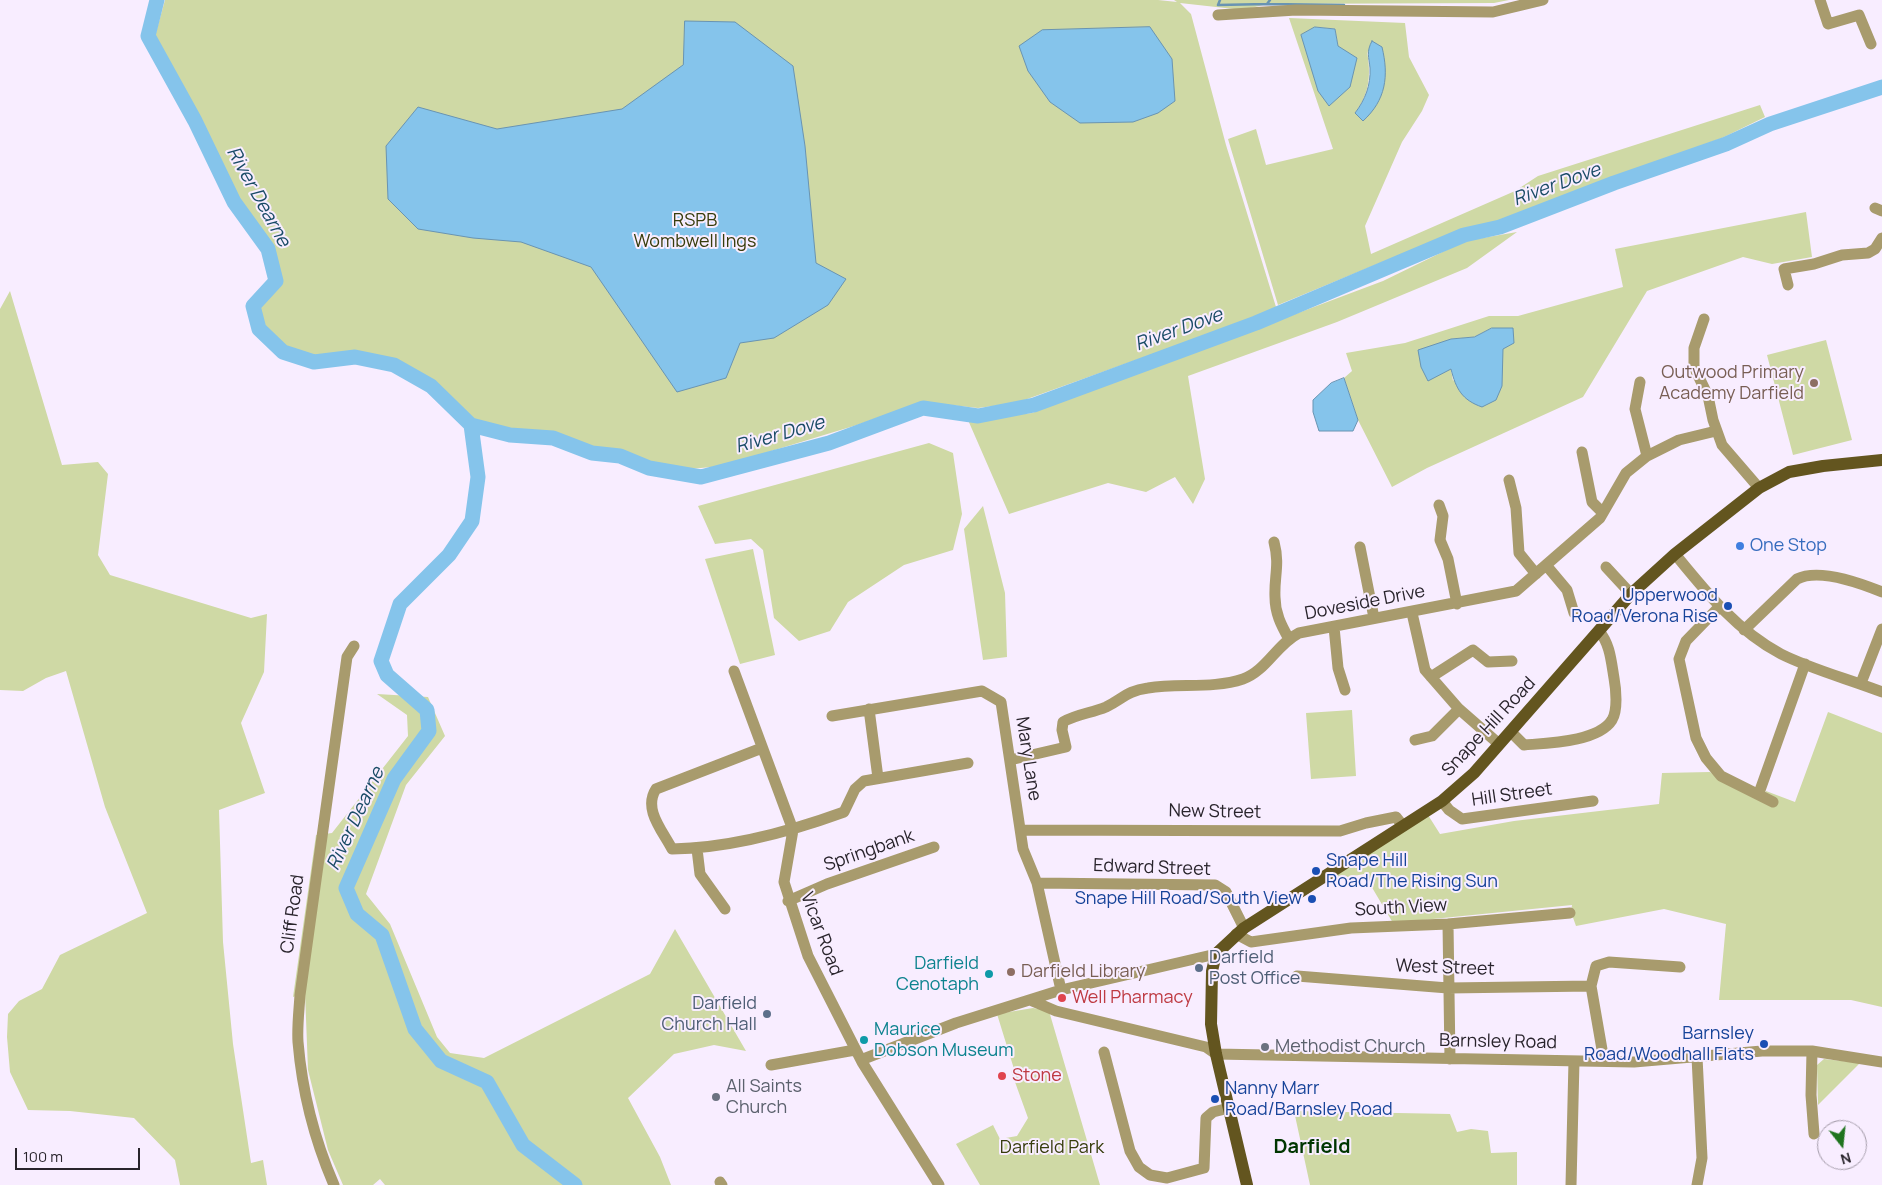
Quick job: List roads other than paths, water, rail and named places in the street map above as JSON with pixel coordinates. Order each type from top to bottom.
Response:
[{"type":"main road","name":"Snape Hill Road","points":[[1216,954],[1240,931],[1442,801],[1474,772],[1511,732],[1632,594],[1675,554],[1759,488],[1789,472],[1819,466],[1882,460]]},
{"type":"main road","points":[[1216,954],[1212,970],[1212,1024],[1216,1054],[1247,1185]]},
{"type":"street","points":[[1218,15],[1296,10],[1493,12],[1543,0]]},
{"type":"street","points":[[1820,0],[1828,24],[1859,15],[1871,44]]},
{"type":"street","points":[[1788,285],[1784,268],[1814,264],[1842,255],[1868,253],[1875,248],[1882,238]]},
{"type":"street","points":[[1704,319],[1697,334],[1693,357],[1694,367],[1708,396],[1716,431],[1727,453],[1759,488]]},
{"type":"street","points":[[1640,382],[1635,409],[1647,456]]},
{"type":"street","name":"Doveside Drive","points":[[1010,760],[1066,747],[1062,730],[1063,722],[1109,706],[1126,693],[1148,688],[1230,682],[1245,678],[1258,672],[1288,639],[1299,633],[1374,618],[1412,613],[1516,591],[1603,513],[1626,473],[1647,456],[1679,440],[1716,431]]},
{"type":"street","points":[[1582,452],[1592,502],[1603,513]]},
{"type":"street","points":[[1508,480],[1516,508],[1519,553],[1536,574]]},
{"type":"street","points":[[1438,505],[1443,516],[1440,540],[1448,559],[1457,604]]},
{"type":"street","points":[[1274,542],[1278,558],[1275,597],[1279,621],[1288,639]]},
{"type":"street","points":[[1360,548],[1374,618]]},
{"type":"street","points":[[1675,554],[1720,606],[1744,630],[1782,654],[1804,664],[1882,692]]},
{"type":"street","points":[[1546,565],[1567,590],[1568,606]]},
{"type":"street","points":[[1606,567],[1632,594]]},
{"type":"street","points":[[1744,630],[1797,578],[1805,574],[1820,575],[1857,583],[1882,592]]},
{"type":"street","points":[[1720,606],[1686,641],[1679,659],[1696,738],[1706,758],[1721,776],[1759,793],[1773,802]]},
{"type":"street","points":[[1412,613],[1425,670],[1459,709],[1499,744]]},
{"type":"street","points":[[1334,627],[1338,668],[1345,690]]},
{"type":"street","points":[[1861,684],[1882,629]]},
{"type":"street","points":[[1511,732],[1524,745],[1588,736],[1606,727],[1614,715],[1615,684],[1607,641],[1599,631]]},
{"type":"street","name":"Cliff Road","points":[[334,1185],[323,1160],[304,1088],[298,1040],[300,995],[347,657],[354,646]]},
{"type":"street","points":[[1431,677],[1473,650],[1488,662],[1512,661]]},
{"type":"street","points":[[1759,793],[1804,664]]},
{"type":"street","points":[[1326,669],[1338,668]]},
{"type":"street","points":[[734,671],[793,830]]},
{"type":"street","name":"Mary Lane","points":[[869,709],[982,691],[994,696],[1001,702],[1023,849],[1037,883],[1061,990]]},
{"type":"street","points":[[832,716],[869,709],[878,778]]},
{"type":"street","points":[[1415,740],[1432,736],[1459,709]]},
{"type":"street","points":[[762,748],[656,789],[650,798],[651,809],[672,849],[697,849],[793,830],[844,812],[855,789],[864,781],[968,763]]},
{"type":"street","name":"Hill Street","points":[[1442,801],[1449,810],[1462,819],[1593,801]]},
{"type":"street","name":"New Street","points":[[1021,830],[1340,831],[1366,823],[1396,818],[1403,826]]},
{"type":"street","name":"Vicar Road","points":[[793,830],[784,882],[788,901],[808,956],[862,1062],[939,1185]]},
{"type":"street","name":"Springbank","points":[[788,901],[827,884],[934,847]]},
{"type":"street","points":[[697,849],[700,874],[725,909]]},
{"type":"street","name":"Edward Street","points":[[1037,883],[1215,886],[1226,892],[1240,931]]},
{"type":"street","name":"South View","points":[[1240,931],[1251,942],[1351,928],[1448,924],[1570,913]]},
{"type":"street","points":[[1448,924],[1450,1058]]},
{"type":"street","points":[[862,1062],[866,1058],[956,1023],[1061,990],[1216,954]]},
{"type":"street","points":[[1604,1062],[1592,986],[1596,966],[1609,962],[1680,967]]},
{"type":"street","name":"West Street","points":[[1297,976],[1448,988],[1592,986]]},
{"type":"street","name":"Barnsley Road","points":[[1030,1000],[1056,1010],[1206,1047],[1216,1054],[1604,1062],[1658,1061],[1762,1051],[1812,1051],[1882,1062]]},
{"type":"street","points":[[771,1065],[856,1050]]},
{"type":"street","points":[[1812,1051],[1811,1095],[1814,1134]]},
{"type":"street","points":[[1104,1052],[1130,1151],[1139,1167],[1150,1175],[1167,1178],[1204,1168],[1206,1118],[1213,1112],[1229,1108]]},
{"type":"street","points":[[1697,1057],[1702,1158],[1697,1185]]},
{"type":"street","points":[[1571,1185],[1574,1061]]},
{"type":"water","points":[[685,21],[735,22],[793,66],[805,146],[816,263],[846,279],[828,305],[774,338],[740,343],[726,378],[677,392],[591,267],[521,242],[473,238],[418,229],[388,199],[386,146],[418,107],[497,129],[622,109],[683,65]]},
{"type":"water","points":[[1150,27],[1172,59],[1175,101],[1158,113],[1133,122],[1080,123],[1050,102],[1028,71],[1019,46],[1042,30]]},
{"type":"water","points":[[1315,27],[1335,29],[1338,46],[1357,58],[1350,87],[1329,106],[1318,91],[1301,35]]},
{"type":"water","points":[[1372,41],[1382,47],[1385,68],[1384,87],[1377,105],[1363,121],[1355,113],[1362,103],[1368,86],[1370,68],[1368,51]]},
{"type":"water","points":[[1492,328],[1513,328],[1514,343],[1503,349],[1502,386],[1496,400],[1482,407],[1469,401],[1458,388],[1451,369],[1428,381],[1421,367],[1418,350],[1451,339],[1474,337]]},
{"type":"water","points":[[1344,378],[1358,420],[1353,431],[1319,431],[1313,412],[1313,400],[1331,383]]},
{"type":"waterway","name":"River Dearne","points":[[157,0],[148,36],[195,121],[234,202],[268,249],[276,281],[253,306],[259,329],[283,352],[314,362],[355,357],[394,365],[431,386],[471,425],[478,477],[472,521],[449,555],[400,604],[381,661],[387,675],[427,710],[429,731],[394,779],[346,888],[357,914],[382,935],[415,1029],[441,1061],[487,1082],[523,1145],[575,1185]]},
{"type":"waterway","points":[[1220,0],[1218,5],[1267,4],[1270,0]]},
{"type":"waterway","points":[[1267,4],[1344,5]]},
{"type":"waterway","name":"River Dove","points":[[471,425],[510,435],[553,438],[592,453],[620,456],[649,468],[701,477],[829,443],[923,408],[978,416],[1034,405],[1256,323],[1464,235],[1500,227],[1614,183],[1726,144],[1770,124],[1882,87]]},
{"type":"place","name":"Outwood Primary Academy Darfield","points":[[1814,383]]},
{"type":"place","name":"One Stop","points":[[1740,546]]},
{"type":"place","name":"Upperwood Road/Verona Rise","points":[[1728,606]]},
{"type":"place","name":"Snape Hill Road/The Rising Sun","points":[[1316,871]]},
{"type":"place","name":"Snape Hill Road/South View","points":[[1312,899]]},
{"type":"place","name":"Darfield Post Office","points":[[1199,968]]},
{"type":"place","name":"Darfield Library","points":[[1011,972]]},
{"type":"place","name":"Darfield Cenotaph","points":[[989,974]]},
{"type":"place","name":"Well Pharmacy","points":[[1062,998]]},
{"type":"place","name":"Darfield Church Hall","points":[[767,1014]]},
{"type":"place","name":"Maurice Dobson Museum","points":[[864,1040]]},
{"type":"place","name":"Barnsley Road/Woodhall Flats","points":[[1764,1044]]},
{"type":"place","name":"Methodist Church","points":[[1265,1047]]},
{"type":"place","name":"Stone","points":[[1002,1076]]},
{"type":"place","name":"All Saints Church","points":[[716,1097]]},
{"type":"place","name":"Nanny Marr Road/Barnsley Road","points":[[1215,1099]]},
{"type":"district","name":"Darfield","points":[[1312,1147]]},
{"type":"park label","name":"RSPB Wombwell Ings","points":[[695,231]]},
{"type":"park label","name":"Darfield Park","points":[[1052,1148]]}]
